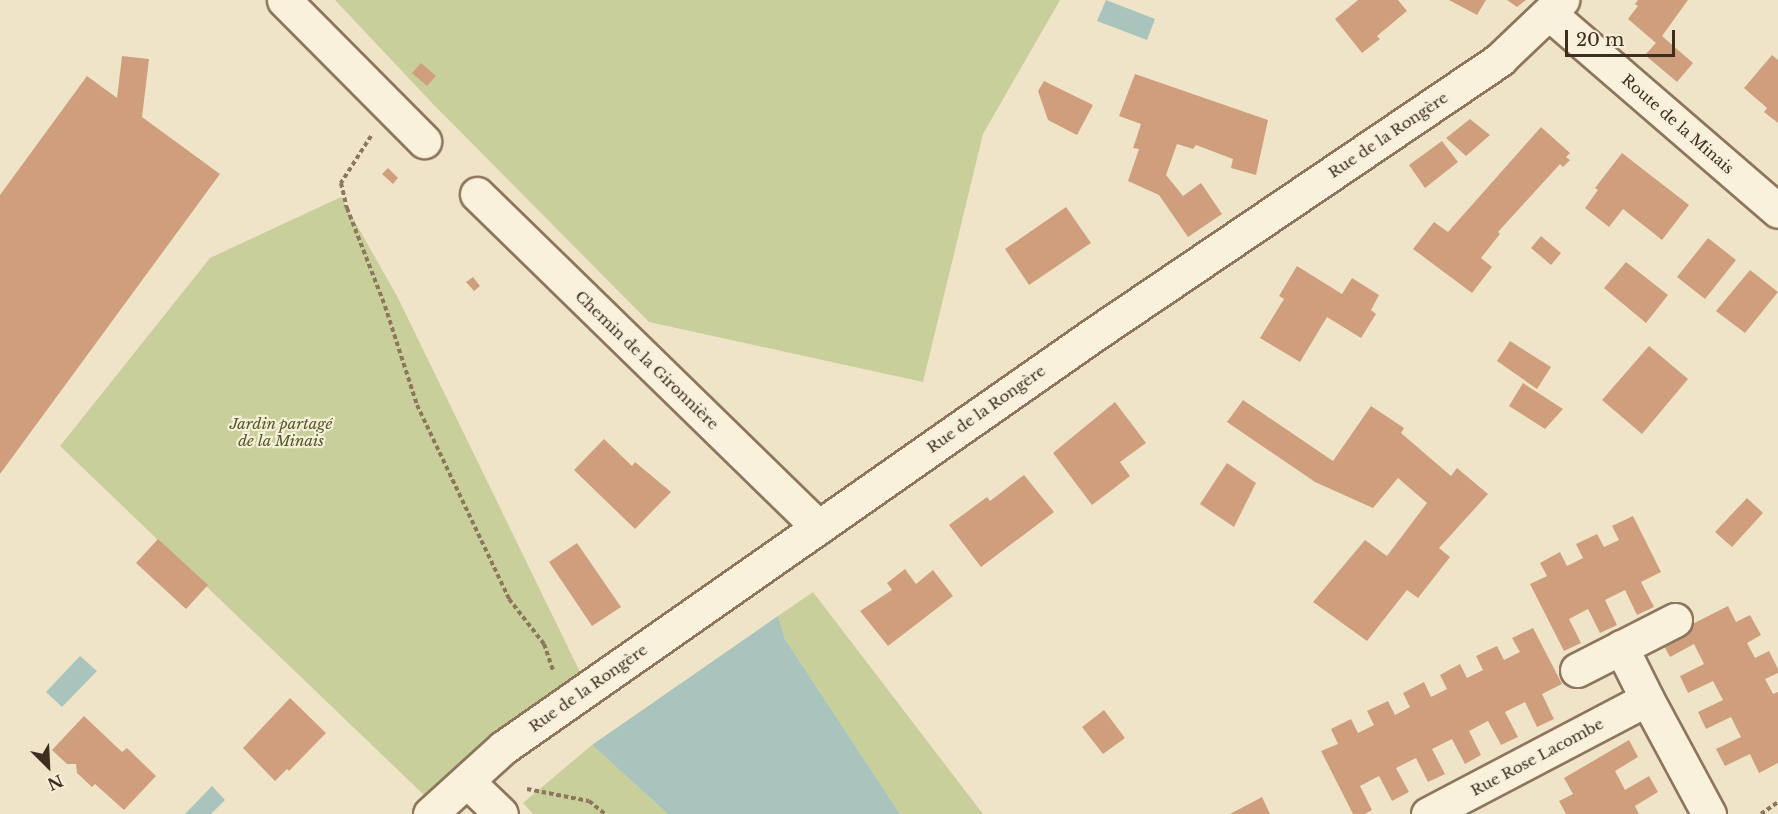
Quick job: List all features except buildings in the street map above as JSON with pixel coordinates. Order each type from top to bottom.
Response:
[{"type":"street","points":[[284,0],[424,141]]},
{"type":"street","name":"Route de la Minais","points":[[1556,7],[1778,211]]},
{"type":"street","name":"Rue de la Rongère","points":[[430,814],[504,747],[1093,335],[1500,59],[1556,7]]},
{"type":"street","name":"Chemin de la Gironnière","points":[[477,194],[818,527]]},
{"type":"street","points":[[1577,670],[1675,620]]},
{"type":"street","points":[[1621,647],[1709,814]]},
{"type":"street","name":"Rue Rose Lacombe","points":[[1428,814],[1647,699]]},
{"type":"street","points":[[469,779],[501,814]]},
{"type":"path","points":[[390,105],[341,183],[347,208],[385,306],[417,405],[510,599],[544,644],[556,678]]},
{"type":"path","points":[[469,779],[589,801],[605,814]]},
{"type":"path","points":[[1761,814],[1778,802]]},
{"type":"green space","points":[[335,0],[1060,0],[983,134],[923,382],[649,322],[432,103]]},
{"type":"green space","name":"Jardin partagé de la Minais","points":[[341,197],[398,298],[580,672],[424,795],[60,446],[210,258]]},
{"type":"green space","points":[[813,592],[983,814],[900,814],[785,639],[778,616]]},
{"type":"green space","points":[[592,745],[668,814],[533,814],[523,803]]},
{"type":"water","points":[[1106,0],[1155,19],[1147,40],[1097,21]]},
{"type":"water","points":[[778,616],[785,639],[900,814],[668,814],[592,745]]},
{"type":"water","points":[[80,656],[97,671],[62,707],[46,692]]},
{"type":"water","points":[[212,786],[225,800],[211,814],[185,814]]}]
